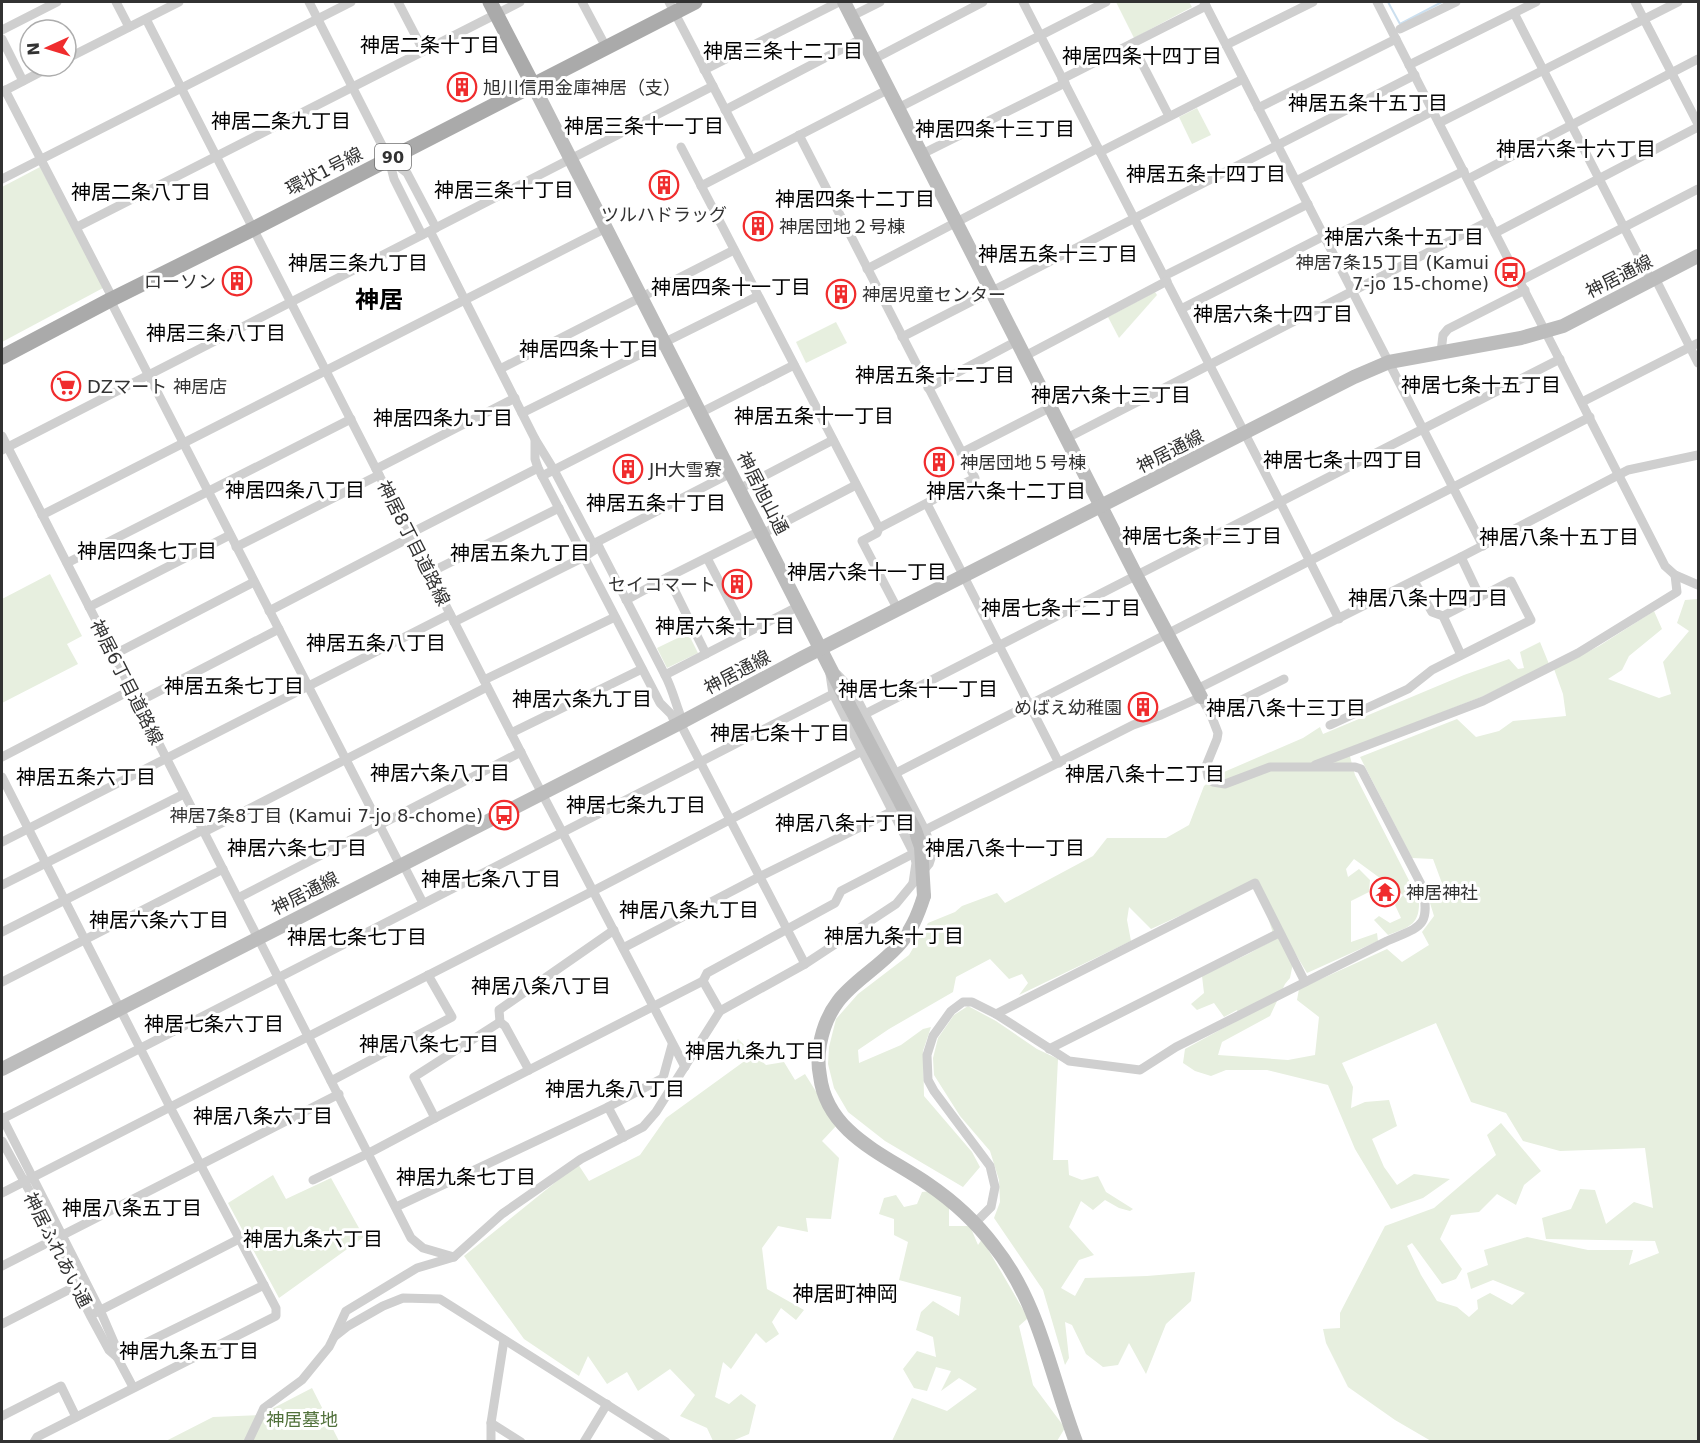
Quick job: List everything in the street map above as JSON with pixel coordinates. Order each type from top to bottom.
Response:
[{"type":"main road","name":"環状1号線","points":[[2,357],[606,47],[672,7],[695,2]]},
{"type":"main road","name":"神居旭山通","points":[[493,8],[533,85]]},
{"type":"street","points":[[2,30],[57,2]]},
{"type":"street","points":[[116,2],[129,27]]},
{"type":"street","points":[[78,53],[179,2]]},
{"type":"street","points":[[309,2],[389,159],[394,179],[430,231]]},
{"type":"street","points":[[2,179],[351,2]]},
{"type":"street","points":[[398,2],[423,50]]},
{"type":"street","points":[[77,227],[423,50],[493,8],[520,2]]},
{"type":"street","points":[[582,2],[606,47]]},
{"type":"street","points":[[704,70],[839,2]]},
{"type":"street","points":[[844,2],[1136,575],[1211,715],[1218,733],[1206,766],[1208,777],[1213,782],[1225,784],[1270,768],[1354,767],[1361,769],[1423,888],[1426,906],[1425,918],[1415,929],[1176,1047],[1140,1070],[1069,1061],[996,1014],[972,1002],[963,1002],[951,1011],[933,1036],[927,1055],[928,1080],[933,1091],[990,1166],[995,1187],[991,1207],[974,1224],[994,1245],[1028,1300],[1040,1329],[1076,1442]]},
{"type":"street","points":[[852,16],[880,2]]},
{"type":"street","points":[[874,59],[983,2]]},
{"type":"street","points":[[1023,2],[1339,619]]},
{"type":"street","points":[[898,108],[1106,2]]},
{"type":"street","points":[[1226,45],[1313,2]]},
{"type":"street","points":[[1379,2],[1665,566],[1675,575],[1698,585]]},
{"type":"street","points":[[1400,29],[1456,2]]},
{"type":"street","points":[[1409,64],[1536,2]]},
{"type":"street","points":[[1495,233],[1698,125],[1635,2]]},
{"type":"street","points":[[1439,123],[1678,2]]},
{"type":"street","points":[[922,154],[1064,81],[1205,4],[1483,546]]},
{"type":"street","points":[[672,7],[751,159]]},
{"type":"street","points":[[1514,13],[1624,228],[1694,345],[1698,363]]},
{"type":"street","name":"神居8丁目道路線","points":[[146,19],[511,733],[685,1067]]},
{"type":"street","points":[[725,110],[863,38]]},
{"type":"street","points":[[2,39],[23,81]]},
{"type":"street","points":[[1258,108],[1396,39]]},
{"type":"street","points":[[1132,44],[1169,116]]},
{"type":"street","points":[[1181,309],[1325,238],[1466,175],[1698,59]]},
{"type":"street","points":[[902,337],[1415,75]]},
{"type":"street","points":[[29,78],[3,91],[77,227],[148,375],[379,826],[423,903]]},
{"type":"street","points":[[867,269],[956,222],[1243,79]]},
{"type":"street","name":"神居旭山通","points":[[533,85],[820,649],[915,830],[921,847],[924,896],[909,932],[896,948],[845,992],[832,1010],[820,1045],[818,1060],[820,1080],[827,1101],[842,1124],[874,1150],[926,1182],[954,1203],[974,1224]]},
{"type":"street","points":[[4,449],[712,86]]},
{"type":"street","points":[[701,186],[889,89]]},
{"type":"street","points":[[1296,181],[1433,111]]},
{"type":"street","points":[[799,135],[975,478],[879,528],[877,533],[862,541],[898,610]]},
{"type":"street","points":[[681,147],[879,528]]},
{"type":"street","points":[[389,159],[407,172],[430,231],[522,413],[626,600],[673,691],[679,723]]},
{"type":"street","points":[[1441,352],[1443,335],[1448,329],[1624,228],[1698,189]]},
{"type":"street","points":[[1025,356],[1308,204]]},
{"type":"street","points":[[1066,438],[1489,221]]},
{"type":"street","points":[[42,515],[606,228]]},
{"type":"street","points":[[500,369],[734,250]]},
{"type":"street","name":"神居通線","points":[[2,1069],[1354,377],[1389,362],[1546,332],[1563,326],[1698,256]]},
{"type":"street","points":[[522,413],[758,296]]},
{"type":"street","points":[[927,388],[1017,341]]},
{"type":"street","points":[[1582,402],[1694,345]]},
{"type":"street","points":[[865,714],[1560,359]]},
{"type":"street","points":[[700,413],[794,365]]},
{"type":"street","points":[[236,547],[515,398]]},
{"type":"street","points":[[269,611],[410,536],[540,472],[555,470],[693,399]]},
{"type":"street","points":[[961,453],[1051,407]]},
{"type":"street","points":[[896,773],[1590,417]]},
{"type":"street","points":[[67,563],[351,419]]},
{"type":"street","name":"神居6丁目道路線","points":[[2,436],[4,449],[67,563],[411,1238],[423,1248],[454,1257]]},
{"type":"street","points":[[536,439],[535,459],[540,472],[660,703],[679,723],[805,964]]},
{"type":"street","points":[[739,489],[833,440]]},
{"type":"street","points":[[925,830],[1133,725],[1161,715],[1339,619],[1628,470],[1698,455]]},
{"type":"street","points":[[2,842],[308,687],[584,557],[596,545],[731,473]]},
{"type":"street","points":[[626,600],[856,485]]},
{"type":"street","points":[[927,504],[1059,763]]},
{"type":"street","points":[[429,573],[559,508]]},
{"type":"street","points":[[89,607],[230,535]]},
{"type":"street","points":[[1461,557],[1480,597]]},
{"type":"street","points":[[707,558],[746,633]]},
{"type":"street","points":[[1310,767],[1483,701],[1578,653],[1677,592],[1675,575]]},
{"type":"street","points":[[668,577],[706,654]]},
{"type":"street","points":[[1414,581],[1432,612],[1443,616],[1461,655]]},
{"type":"street","points":[[1330,725],[1408,690],[1432,670],[1531,620],[1511,581],[1443,616]]},
{"type":"street","points":[[113,655],[254,582]]},
{"type":"street","points":[[665,675],[799,606]]},
{"type":"street","points":[[2,932],[345,759],[615,617]]},
{"type":"street","points":[[138,702],[279,629]]},
{"type":"street","points":[[248,1442],[264,1408],[302,1380],[329,1347],[346,1311],[417,1268],[454,1257],[502,1214],[581,1159],[643,1127],[656,1112],[720,1011],[805,964],[896,904],[929,864],[933,852],[931,844],[911,802],[854,691],[828,664]]},
{"type":"street","points":[[828,664],[833,694],[914,854],[913,885]]},
{"type":"street","points":[[511,733],[642,669]]},
{"type":"street","points":[[1211,715],[1284,679]]},
{"type":"street","points":[[2,756],[131,690]]},
{"type":"street","points":[[2,1118],[833,694]]},
{"type":"street","points":[[238,898],[521,752]]},
{"type":"street","points":[[2,1193],[862,752]]},
{"type":"street","points":[[2,777],[63,900],[276,1308],[276,1316],[133,1387],[37,1437],[34,1442]]},
{"type":"street","points":[[2,885],[184,794]]},
{"type":"street","points":[[623,948],[759,877],[911,802]]},
{"type":"street","points":[[313,1180],[703,981],[707,973],[835,903],[841,891],[931,844]]},
{"type":"street","points":[[2,982],[223,869]]},
{"type":"street","points":[[996,1014],[1255,883],[1305,982]]},
{"type":"street","points":[[529,1070],[505,1026],[500,1022],[499,1010],[614,930]]},
{"type":"street","points":[[1048,1049],[1279,933]]},
{"type":"street","points":[[331,1081],[452,1017],[428,975]]},
{"type":"street","points":[[703,981],[720,1011]]},
{"type":"street","points":[[435,1118],[414,1077],[500,1022]]},
{"type":"street","points":[[396,1207],[608,1107],[663,1078],[672,1045]]},
{"type":"street","points":[[2,1266],[339,1095]]},
{"type":"street","points":[[608,1107],[624,1137]]},
{"type":"street","name":"神居ふれあい通","points":[[2,1118],[100,1310],[116,1347],[117,1357]]},
{"type":"street","name":"神居ふれあい通","points":[[2,1141],[35,1201],[90,1315],[133,1387]]},
{"type":"street","points":[[90,1315],[239,1239]]},
{"type":"street","points":[[117,1357],[264,1285]]},
{"type":"street","points":[[2,1324],[75,1286]]},
{"type":"street","points":[[334,1337],[348,1326],[383,1306],[403,1298],[440,1299],[666,1442]]},
{"type":"street","points":[[491,1442],[491,1423],[504,1340]]},
{"type":"street","points":[[2,1416],[61,1386],[76,1417]]},
{"type":"street","points":[[584,1442],[607,1404]]},
{"type":"street","points":[[491,1423],[521,1442]]},
{"type":"green space","points":[[1116,2],[1189,2],[1192,7],[1134,38]]},
{"type":"green space","points":[[1197,108],[1211,135],[1192,144],[1179,117]]},
{"type":"green space","points":[[40,167],[103,288],[2,342],[2,187]]},
{"type":"green space","points":[[1155,292],[1157,295],[1119,338],[1108,317]]},
{"type":"green space","points":[[836,322],[847,343],[806,363],[796,342]]},
{"type":"green space","points":[[50,574],[82,636],[67,644],[78,664],[2,703],[2,599]]},
{"type":"green space","points":[[1698,599],[1698,1441],[1431,1441],[1395,1420],[1348,1387],[1326,1343],[1323,1329],[1340,1328],[1340,1313],[1385,1226],[1434,1208],[1496,1155],[1487,1135],[1501,1123],[1541,1171],[1524,1185],[1516,1205],[1497,1194],[1479,1212],[1451,1215],[1440,1239],[1462,1269],[1456,1279],[1442,1284],[1412,1243],[1407,1246],[1437,1301],[1457,1307],[1469,1317],[1478,1309],[1477,1300],[1490,1293],[1512,1305],[1525,1293],[1493,1280],[1471,1289],[1467,1273],[1488,1265],[1484,1250],[1527,1237],[1588,1250],[1633,1250],[1629,1265],[1659,1253],[1655,1241],[1546,1239],[1542,1218],[1571,1209],[1580,1189],[1595,1190],[1606,1224],[1634,1202],[1653,1208],[1645,1148],[1560,1151],[1523,1141],[1506,1113],[1471,1102],[1436,1023],[1342,1063],[1353,1087],[1351,1108],[1365,1102],[1389,1100],[1397,1126],[1372,1139],[1384,1167],[1397,1185],[1414,1174],[1450,1179],[1423,1198],[1391,1209],[1355,1149],[1328,1085],[1267,1070],[1226,1070],[1211,1076],[1195,1071],[1183,1063],[1185,1049],[1240,1019],[1237,1010],[1224,1017],[1214,1003],[1197,1010],[1191,1004],[1204,993],[1202,976],[1275,939],[1258,880],[1151,929],[1129,907],[1127,920],[1131,941],[1019,995],[1028,983],[1022,974],[1009,979],[990,959],[956,977],[953,992],[858,1050],[859,1063],[901,1045],[923,1029],[931,1027],[923,1051],[924,1096],[972,1152],[980,1167],[963,1187],[885,1141],[848,1112],[834,1088],[828,1064],[829,1047],[836,1019],[858,994],[909,955],[928,923],[955,912],[962,906],[997,893],[1005,903],[1093,856],[1107,838],[1166,838],[1189,825],[1204,786],[1217,775],[1303,738],[1320,727],[1323,734],[1464,675],[1509,659],[1518,669],[1524,668],[1520,652],[1540,642],[1549,664],[1481,697],[1348,749],[1355,775],[1419,900],[1415,920],[1401,930],[1388,935],[1374,920],[1379,916],[1390,923],[1401,918],[1395,905],[1403,895],[1354,859],[1346,869],[1348,877],[1359,869],[1370,880],[1369,892],[1351,901],[1351,942],[1377,933],[1378,941],[1307,973],[1295,953],[1290,978],[1270,1016],[1222,1042],[1218,1055],[1288,1060],[1315,1055],[1319,1017],[1297,1000],[1299,989],[1387,949],[1402,962],[1429,945],[1422,932],[1434,916],[1430,903],[1443,886],[1433,859],[1412,858],[1360,757],[1457,719],[1476,737],[1499,731],[1513,721],[1566,716],[1563,694],[1554,669],[1599,646],[1654,611],[1662,629],[1629,656],[1622,670],[1608,679],[1659,698],[1671,694],[1663,662],[1689,631],[1677,623],[1685,600]]},
{"type":"green space","points":[[688,633],[698,653],[667,668],[657,648]]},
{"type":"green space","points":[[968,1006],[996,1021],[1037,1049],[1058,1059],[1053,1160],[1068,1160],[1069,1175],[1082,1180],[1098,1176],[1106,1192],[1133,1209],[1130,1211],[1119,1208],[1105,1200],[1093,1210],[1081,1201],[1069,1227],[1094,1255],[1079,1260],[1061,1288],[1075,1296],[1085,1278],[1195,1272],[1191,1301],[1166,1324],[1146,1374],[1129,1343],[1118,1365],[1103,1367],[1086,1354],[1072,1325],[1065,1322],[1069,1358],[1065,1365],[1043,1290],[994,1218],[1000,1202],[999,1180],[990,1151],[960,1116],[934,1075],[933,1058],[938,1038],[954,1015]]},
{"type":"green space","points":[[738,1039],[766,1065],[784,1062],[795,1080],[805,1074],[837,1125],[822,1141],[839,1158],[831,1219],[806,1218],[808,1232],[778,1226],[762,1248],[767,1289],[804,1310],[796,1320],[781,1308],[772,1322],[779,1334],[766,1343],[756,1333],[731,1369],[723,1362],[715,1397],[729,1404],[741,1394],[756,1405],[749,1434],[732,1441],[713,1441],[707,1428],[680,1416],[695,1395],[670,1369],[638,1391],[627,1372],[607,1384],[588,1356],[579,1376],[524,1339],[464,1256],[578,1164],[589,1181],[640,1155],[666,1118],[746,1060],[733,1044]]},
{"type":"green space","points":[[273,1175],[286,1199],[331,1178],[364,1237],[279,1298],[228,1203]]},
{"type":"green space","points":[[932,1191],[949,1207],[949,1226],[970,1226],[978,1245],[982,1239],[1028,1318],[1019,1326],[1033,1385],[1065,1428],[1057,1441],[892,1441],[912,1398],[947,1411],[977,1389],[959,1378],[941,1391],[951,1371],[936,1367],[927,1391],[914,1388],[903,1369],[917,1351],[936,1357],[933,1337],[916,1330],[921,1312],[933,1301],[959,1316],[961,1297],[899,1280],[908,1242],[894,1235],[894,1219],[879,1214],[884,1198],[896,1195],[904,1207],[917,1204],[922,1192]]},
{"type":"green space","name":"神居墓地","points":[[312,1388],[339,1441],[164,1442],[213,1417],[260,1415]]},
{"type":"waterway","points":[[1388,2],[1400,24],[1442,2]]},
{"type":"place","name":"旭川信用金庫神居（支）","points":[[462,87]]},
{"type":"place","name":"ツルハドラッグ","points":[[664,185]]},
{"type":"place","name":"神居団地２号棟","points":[[758,226]]},
{"type":"place","name":"神居7条15丁目 (Kamui 7-jo 15-chome)","points":[[1510,272]]},
{"type":"place","name":"ローソン","points":[[237,281]]},
{"type":"place","name":"神居児童センター","points":[[841,294]]},
{"type":"place","name":"DZマート 神居店","points":[[66,386]]},
{"type":"place","name":"神居団地５号棟","points":[[939,462]]},
{"type":"place","name":"JH大雪寮","points":[[628,469]]},
{"type":"place","name":"セイコマート","points":[[737,584]]},
{"type":"place","name":"めばえ幼稚園","points":[[1143,707]]},
{"type":"place","name":"神居7条8丁目 (Kamui 7-jo 8-chome)","points":[[504,815]]},
{"type":"place","name":"神居神社","points":[[1385,892]]},
{"type":"district","name":"神居二条十丁目","points":[[430,45]]},
{"type":"district","name":"神居三条十二丁目","points":[[783,51]]},
{"type":"district","name":"神居四条十四丁目","points":[[1142,56]]},
{"type":"district","name":"神居五条十五丁目","points":[[1368,103]]},
{"type":"district","name":"神居二条九丁目","points":[[281,121]]},
{"type":"district","name":"神居三条十一丁目","points":[[644,126]]},
{"type":"district","name":"神居四条十三丁目","points":[[995,129]]},
{"type":"district","name":"神居六条十六丁目","points":[[1576,149]]},
{"type":"district","name":"神居五条十四丁目","points":[[1206,174]]},
{"type":"district","name":"神居三条十丁目","points":[[504,190]]},
{"type":"district","name":"神居二条八丁目","points":[[141,192]]},
{"type":"district","name":"神居四条十二丁目","points":[[855,199]]},
{"type":"district","name":"神居六条十五丁目","points":[[1404,237]]},
{"type":"district","name":"神居五条十三丁目","points":[[1058,254]]},
{"type":"district","name":"神居三条九丁目","points":[[358,263]]},
{"type":"district","name":"神居四条十一丁目","points":[[731,287]]},
{"type":"district","name":"神居","points":[[379,300]]},
{"type":"district","name":"神居六条十四丁目","points":[[1273,314]]},
{"type":"district","name":"神居三条八丁目","points":[[216,333]]},
{"type":"district","name":"神居四条十丁目","points":[[589,349]]},
{"type":"district","name":"神居五条十二丁目","points":[[935,375]]},
{"type":"district","name":"神居七条十五丁目","points":[[1481,385]]},
{"type":"district","name":"神居六条十三丁目","points":[[1111,395]]},
{"type":"district","name":"神居五条十一丁目","points":[[814,416]]},
{"type":"district","name":"神居四条九丁目","points":[[443,418]]},
{"type":"district","name":"神居七条十四丁目","points":[[1343,460]]},
{"type":"district","name":"神居四条八丁目","points":[[295,490]]},
{"type":"district","name":"神居六条十二丁目","points":[[1006,491]]},
{"type":"district","name":"神居五条十丁目","points":[[656,503]]},
{"type":"district","name":"神居七条十三丁目","points":[[1202,536]]},
{"type":"district","name":"神居八条十五丁目","points":[[1559,537]]},
{"type":"district","name":"神居四条七丁目","points":[[147,551]]},
{"type":"district","name":"神居五条九丁目","points":[[520,553]]},
{"type":"district","name":"神居六条十一丁目","points":[[867,572]]},
{"type":"district","name":"神居八条十四丁目","points":[[1428,598]]},
{"type":"district","name":"神居七条十二丁目","points":[[1061,608]]},
{"type":"district","name":"神居六条十丁目","points":[[725,626]]},
{"type":"district","name":"神居五条八丁目","points":[[376,643]]},
{"type":"district","name":"神居五条七丁目","points":[[234,686]]},
{"type":"district","name":"神居七条十一丁目","points":[[918,689]]},
{"type":"district","name":"神居六条九丁目","points":[[582,699]]},
{"type":"district","name":"神居八条十三丁目","points":[[1286,708]]},
{"type":"district","name":"神居七条十丁目","points":[[780,733]]},
{"type":"district","name":"神居六条八丁目","points":[[440,773]]},
{"type":"district","name":"神居八条十二丁目","points":[[1145,774]]},
{"type":"district","name":"神居五条六丁目","points":[[86,777]]},
{"type":"district","name":"神居七条九丁目","points":[[636,805]]},
{"type":"district","name":"神居八条十丁目","points":[[845,823]]},
{"type":"district","name":"神居六条七丁目","points":[[297,848]]},
{"type":"district","name":"神居八条十一丁目","points":[[1005,848]]},
{"type":"district","name":"神居七条八丁目","points":[[491,879]]},
{"type":"district","name":"神居八条九丁目","points":[[689,910]]},
{"type":"district","name":"神居六条六丁目","points":[[159,920]]},
{"type":"district","name":"神居九条十丁目","points":[[894,936]]},
{"type":"district","name":"神居七条七丁目","points":[[357,937]]},
{"type":"district","name":"神居八条八丁目","points":[[541,986]]},
{"type":"district","name":"神居七条六丁目","points":[[214,1024]]},
{"type":"district","name":"神居八条七丁目","points":[[429,1044]]},
{"type":"district","name":"神居九条九丁目","points":[[755,1051]]},
{"type":"district","name":"神居九条八丁目","points":[[615,1089]]},
{"type":"district","name":"神居八条六丁目","points":[[263,1116]]},
{"type":"district","name":"神居九条七丁目","points":[[466,1177]]},
{"type":"district","name":"神居八条五丁目","points":[[132,1208]]},
{"type":"district","name":"神居九条六丁目","points":[[313,1239]]},
{"type":"district","name":"神居町神岡","points":[[845,1294]]},
{"type":"district","name":"神居九条五丁目","points":[[189,1351]]}]
